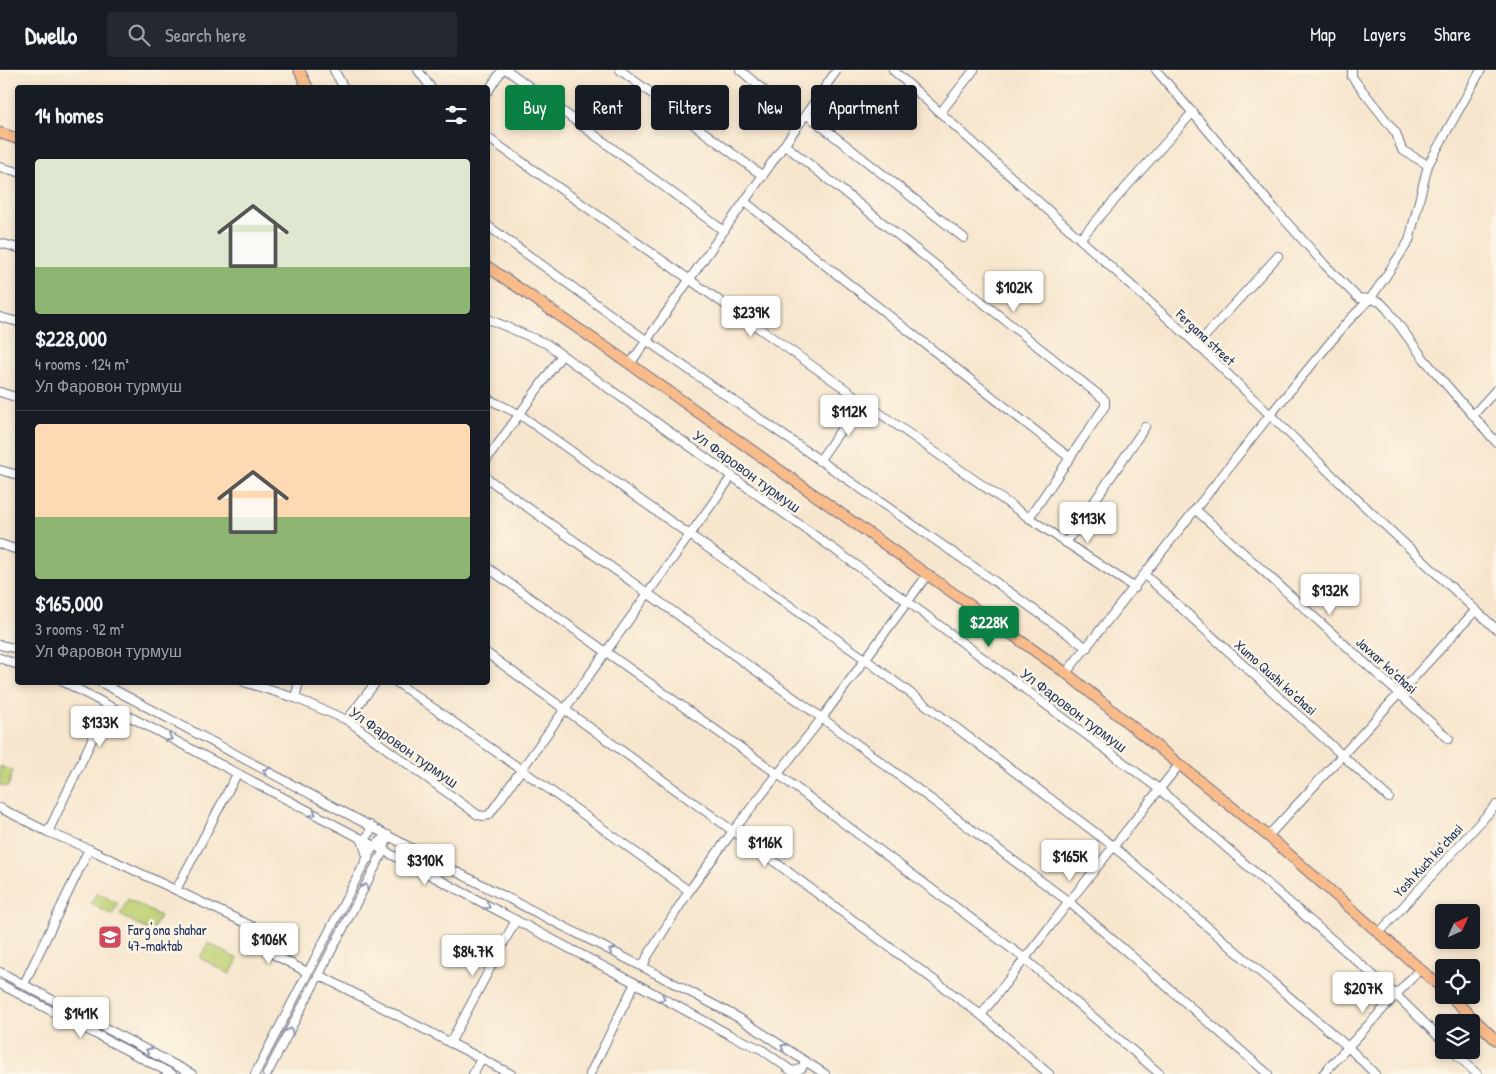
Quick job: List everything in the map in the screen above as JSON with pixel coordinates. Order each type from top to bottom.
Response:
[{"type":"main road","points":[[299,70],[306,85]]},
{"type":"main road","points":[[0,134],[15,138]]},
{"type":"main road","points":[[490,268],[630,364],[1066,673],[1268,836],[1435,982]]},
{"type":"main road","points":[[490,277],[508,282]]},
{"type":"main road","points":[[1458,1004],[1496,1040]]},
{"type":"street","points":[[334,70],[342,85]]},
{"type":"street","points":[[418,70],[429,85]]},
{"type":"street","points":[[490,88],[502,70]]},
{"type":"street","points":[[507,70],[724,231]]},
{"type":"street","points":[[620,70],[763,176]]},
{"type":"street","points":[[740,70],[758,85]]},
{"type":"street","points":[[801,122],[837,70]]},
{"type":"street","name":"Fergana street","points":[[893,70],[1197,345],[1496,629]]},
{"type":"street","points":[[940,113],[974,70]]},
{"type":"street","points":[[1156,70],[1261,194],[1325,265],[1358,298],[1370,298],[1380,302],[1387,309],[1424,359],[1496,442]]},
{"type":"street","points":[[1352,70],[1352,77],[1396,133],[1402,150],[1428,165]]},
{"type":"street","points":[[1066,673],[1270,415],[1348,321],[1370,298],[1409,241],[1428,165],[1481,70]]},
{"type":"street","points":[[1080,239],[1193,112]]},
{"type":"street","points":[[806,114],[964,238]]},
{"type":"street","points":[[630,364],[795,130]]},
{"type":"street","points":[[490,139],[1029,518],[1135,588]]},
{"type":"street","points":[[785,145],[1104,400],[1105,406],[1029,518]]},
{"type":"street","points":[[0,167],[15,171]]},
{"type":"street","points":[[745,202],[1070,458]]},
{"type":"street","points":[[490,227],[646,340],[990,578],[1086,648]]},
{"type":"street","points":[[0,243],[15,247]]},
{"type":"street","points":[[1197,345],[1278,256]]},
{"type":"street","points":[[0,317],[15,321]]},
{"type":"street","name":"Ул Фаровон турмуш","points":[[490,320],[547,344],[562,354],[908,602],[1159,789],[1396,995],[1435,1033]]},
{"type":"street","points":[[490,455],[562,354]]},
{"type":"street","points":[[1473,415],[1496,390]]},
{"type":"street","points":[[0,392],[15,397]]},
{"type":"street","points":[[490,400],[519,414],[866,659],[1114,846],[1348,1047],[1375,1074]]},
{"type":"street","points":[[819,461],[861,401]]},
{"type":"street","points":[[1066,542],[1145,427]]},
{"type":"street","points":[[0,470],[15,474]]},
{"type":"street","points":[[522,770],[564,708],[732,476]]},
{"type":"street","points":[[490,480],[822,718],[1069,902],[1268,1074]]},
{"type":"street","name":"Javxar koʻchasi","points":[[1196,510],[1400,693],[1448,739]]},
{"type":"street","points":[[0,544],[15,549]]},
{"type":"street","points":[[490,569],[779,775],[1024,958],[1160,1074]]},
{"type":"street","points":[[643,967],[647,957],[689,891],[733,831],[822,718],[928,574]]},
{"type":"street","name":"Xumo Qushi koʻchasi","points":[[1145,575],[1389,798]]},
{"type":"street","points":[[1268,836],[1476,610]]},
{"type":"street","points":[[0,645],[15,648]]},
{"type":"street","points":[[490,655],[733,831],[981,1015],[1049,1074]]},
{"type":"street","points":[[0,658],[15,664]]},
{"type":"street","points":[[70,685],[730,1035],[761,1048],[793,1072],[802,1068],[805,1061]]},
{"type":"street","points":[[106,685],[470,879],[739,1018],[825,1074]]},
{"type":"street","name":"Ул Фаровон турмуш","points":[[253,685],[294,698],[346,720],[478,815],[489,815],[522,770]]},
{"type":"street","points":[[294,698],[298,685]]},
{"type":"street","points":[[346,720],[374,685]]},
{"type":"street","points":[[400,685],[689,891]]},
{"type":"street","points":[[48,832],[108,706]]},
{"type":"street","points":[[981,1015],[1024,958],[1179,765]]},
{"type":"street","points":[[176,890],[238,774]]},
{"type":"street","name":"Yosh Kuch koʻchasi","points":[[1379,933],[1496,805]]},
{"type":"street","points":[[0,808],[256,928],[260,931],[265,947],[269,952],[307,972]]},
{"type":"street","points":[[362,840],[368,837],[370,826]]},
{"type":"street","points":[[255,1074],[374,847],[388,835]]},
{"type":"street","points":[[267,1074],[377,864],[388,835]]},
{"type":"street","points":[[362,840],[368,859]]},
{"type":"street","points":[[24,984],[89,849]]},
{"type":"street","points":[[377,864],[386,859],[395,858]]},
{"type":"street","points":[[450,1043],[516,920]]},
{"type":"street","points":[[1323,1074],[1420,969]]},
{"type":"street","points":[[0,972],[192,1074]]},
{"type":"street","points":[[319,975],[510,1074]]},
{"type":"street","points":[[590,1074],[635,983]]},
{"type":"street","points":[[0,984],[172,1074]]},
{"type":"street","points":[[473,1074],[481,1059]]},
{"type":"street","points":[[1461,1059],[1477,1074]]},
{"type":"green space","points":[[0,766],[13,771],[8,787],[0,785]]},
{"type":"green space","points":[[97,892],[118,904],[112,915],[91,904]]},
{"type":"green space","points":[[128,899],[160,916],[152,932],[120,915]]},
{"type":"green space","points":[[208,943],[238,959],[230,974],[200,958]]},
{"type":"place","name":"Farg'ona shahar 47-maktab","points":[[110,937]]}]
